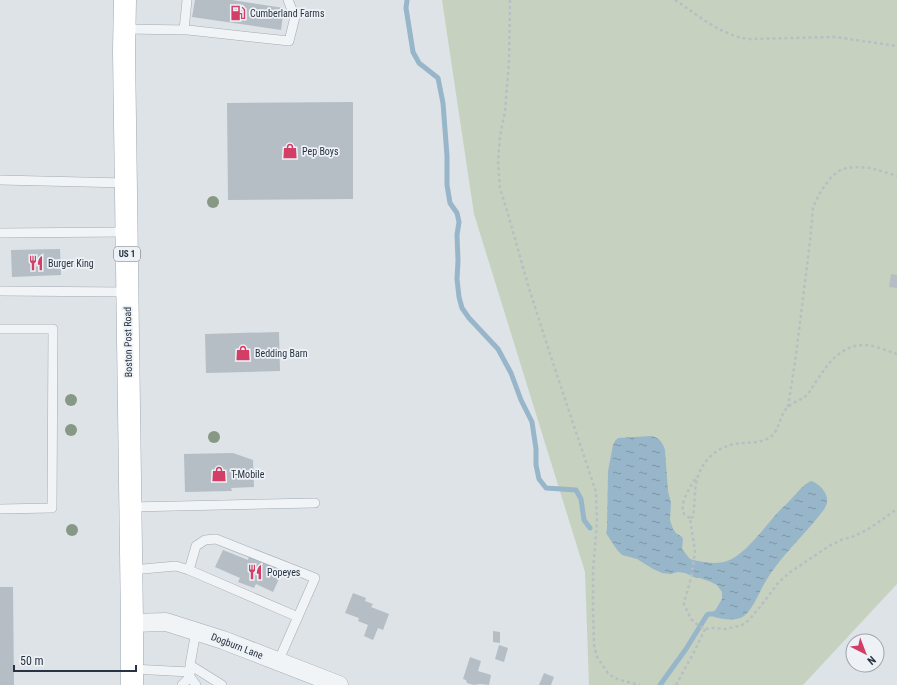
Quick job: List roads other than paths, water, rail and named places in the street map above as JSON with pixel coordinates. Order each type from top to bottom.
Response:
[{"type":"main road","name":"Boston Post Road","points":[[125,0],[126,232],[132,570],[132,677]]},
{"type":"street","name":"Dogburn Lane","points":[[132,624],[166,622],[223,640],[336,684]]},
{"type":"lane","points":[[184,30],[187,0]]},
{"type":"lane","points":[[125,29],[184,30],[289,41],[295,17],[288,0]]},
{"type":"lane","points":[[0,180],[126,183]]},
{"type":"lane","points":[[0,233],[126,232]]},
{"type":"lane","points":[[0,291],[127,292]]},
{"type":"lane","points":[[0,329],[52,329],[53,336],[52,508],[0,509]]},
{"type":"lane","points":[[131,507],[315,503]]},
{"type":"lane","points":[[189,570],[196,546],[205,540],[216,539],[315,578],[278,662]]},
{"type":"lane","points":[[132,570],[176,566],[189,570],[298,617]]},
{"type":"lane","points":[[182,685],[190,671],[196,631]]},
{"type":"lane","points":[[190,671],[196,685]]},
{"type":"lane","points":[[132,677],[190,671],[222,685]]},
{"type":"water","points":[[651,436],[660,441],[665,450],[668,491],[671,503],[670,520],[673,529],[682,537],[682,549],[690,559],[713,563],[727,561],[734,558],[748,546],[803,486],[811,481],[820,486],[826,495],[827,504],[823,511],[775,567],[752,607],[744,616],[729,620],[714,617],[713,614],[722,599],[722,592],[717,585],[685,573],[662,573],[637,559],[622,555],[606,533],[608,471],[613,445],[618,438]]},
{"type":"waterway","points":[[407,0],[406,8],[413,52],[419,63],[438,78],[443,103],[447,156],[447,185],[450,203],[457,213],[459,222],[457,235],[457,279],[462,308],[469,318],[498,349],[511,373],[521,400],[532,422],[536,449],[536,465],[539,479],[546,488],[576,490],[581,499],[584,520],[590,528]]},
{"type":"waterway","points":[[660,685],[686,649],[707,615],[718,612]]},
{"type":"place","name":"Cumberland Farms","points":[[238,13]]},
{"type":"place","name":"Pep Boys","points":[[290,151]]},
{"type":"place","name":"Burger King","points":[[36,263]]},
{"type":"place","name":"Bedding Barn","points":[[243,353]]},
{"type":"place","name":"T-Mobile","points":[[219,474]]},
{"type":"place","name":"Popeyes","points":[[255,572]]}]
